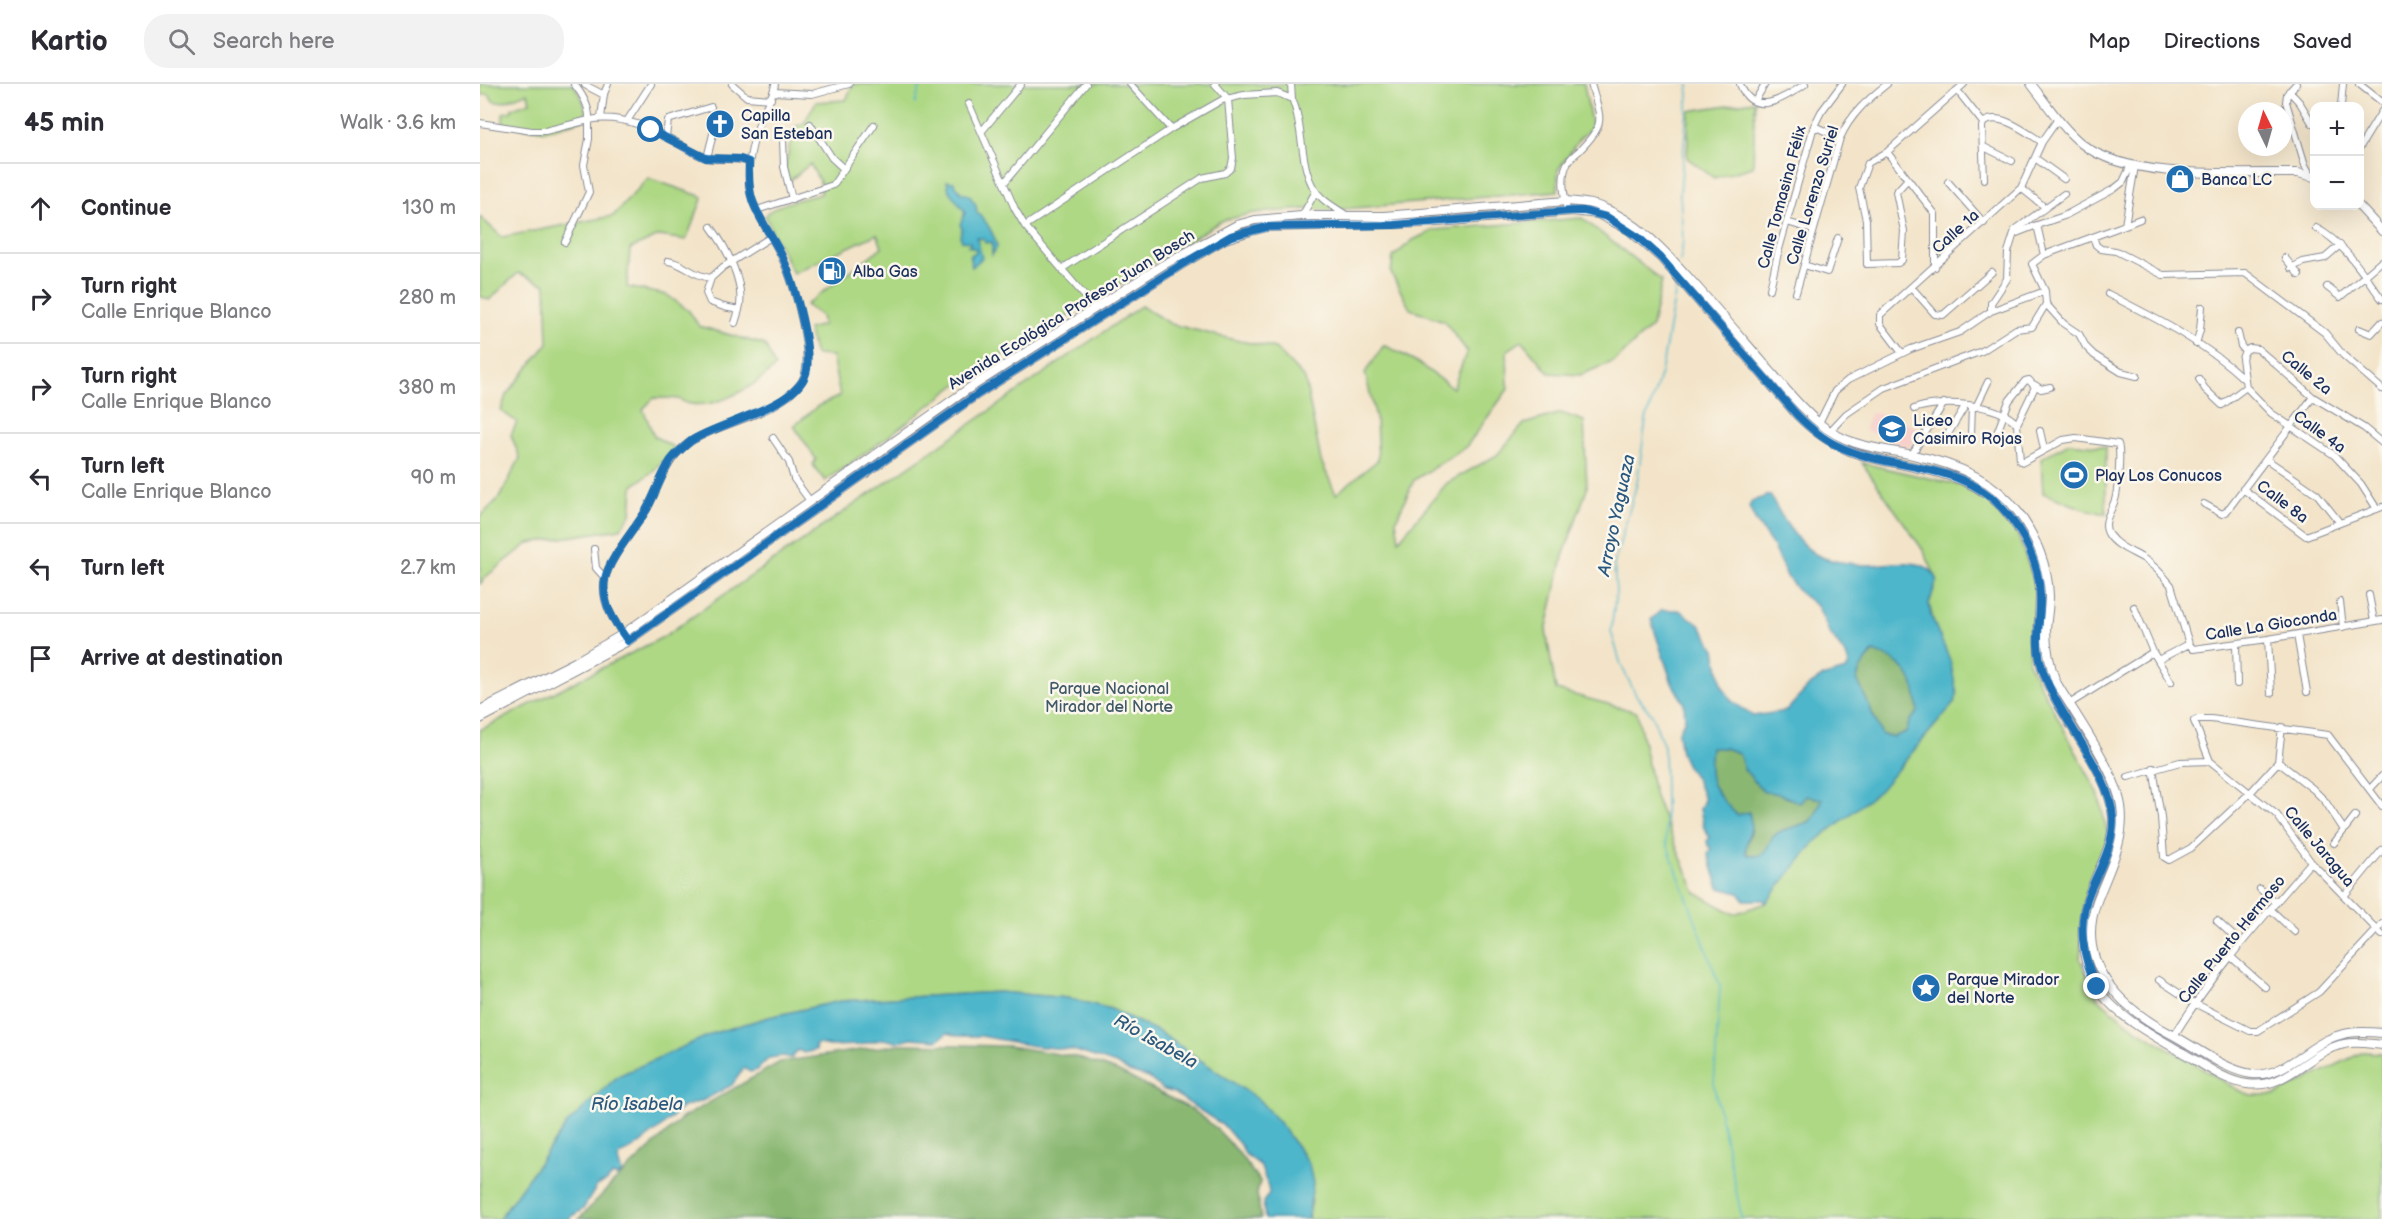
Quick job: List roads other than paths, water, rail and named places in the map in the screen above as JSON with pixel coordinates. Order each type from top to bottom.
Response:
[{"type":"street","points":[[565,243],[589,192],[584,165],[589,113],[574,84]]},
{"type":"street","points":[[580,92],[586,84],[604,95]]},
{"type":"street","points":[[601,118],[608,84]]},
{"type":"street","points":[[627,121],[651,84]]},
{"type":"street","points":[[732,84],[747,98],[771,99]]},
{"type":"street","points":[[625,638],[609,610],[605,578],[647,508],[673,458],[696,438],[738,422],[782,400],[800,384],[807,370],[807,344],[786,266],[757,210],[750,190],[749,162],[756,133],[774,92],[775,84]]},
{"type":"street","points":[[774,92],[812,94],[849,84]]},
{"type":"street","points":[[982,131],[1021,84]]},
{"type":"street","points":[[1004,183],[1086,84]]},
{"type":"street","points":[[1131,84],[1171,129]]},
{"type":"street","points":[[1063,268],[1202,178],[1225,172],[1231,168],[1233,158],[1228,99],[1215,84]]},
{"type":"street","points":[[1291,84],[1303,156],[1316,191],[1318,195],[1346,215]]},
{"type":"street","points":[[1566,211],[1565,167],[1570,159],[1596,134],[1599,124],[1599,114],[1591,84]]},
{"type":"street","points":[[1740,84],[1747,96],[1755,101],[1771,104],[1789,96],[1805,84]]},
{"type":"street","points":[[1755,101],[1765,84]]},
{"type":"street","name":"Calle Tomasina Félix","points":[[1770,289],[1814,126],[1821,112],[1842,84]]},
{"type":"street","name":"Calle Lorenzo Suriel","points":[[1796,293],[1840,138],[1846,125],[1863,103],[1887,84]]},
{"type":"street","points":[[1907,180],[1898,187],[1896,196],[1904,231],[1902,260],[1898,263],[1867,264],[1866,220],[1859,189],[1868,163],[1887,152],[1964,84]]},
{"type":"street","points":[[2031,84],[2080,143],[2090,150],[2133,166],[2167,171],[2294,173],[2310,176]]},
{"type":"street","points":[[2296,84],[2286,98],[2288,111],[2305,165],[2310,172]]},
{"type":"street","points":[[2341,102],[2343,84]]},
{"type":"street","points":[[2359,84],[2382,102]]},
{"type":"street","points":[[1957,90],[1983,123],[1984,178]]},
{"type":"street","points":[[2289,91],[2310,120]]},
{"type":"street","points":[[1025,226],[1171,129],[1228,99],[1244,95],[1277,93],[1292,99]]},
{"type":"street","points":[[969,104],[1015,209],[1025,226],[1094,307]]},
{"type":"street","points":[[666,137],[668,120],[711,107]]},
{"type":"street","points":[[2364,138],[2380,116]]},
{"type":"street","points":[[1983,123],[1994,117],[2000,118],[2042,142]]},
{"type":"street","points":[[480,123],[545,131],[589,120],[618,118],[666,137],[706,158],[740,159],[749,162]]},
{"type":"street","name":"Calle 1a","points":[[1902,353],[1878,319],[1882,313],[2022,188],[2042,142],[2058,119]]},
{"type":"street","points":[[810,123],[832,158],[844,169]]},
{"type":"street","points":[[757,210],[833,185],[874,125]]},
{"type":"street","points":[[706,158],[715,126]]},
{"type":"street","points":[[1814,126],[1840,138]]},
{"type":"street","points":[[783,140],[784,167],[792,199]]},
{"type":"street","points":[[1984,147],[2012,161]]},
{"type":"street","points":[[1887,152],[1935,214],[1937,245],[1935,267]]},
{"type":"street","points":[[2035,158],[2064,179]]},
{"type":"street","points":[[2125,225],[2133,166]]},
{"type":"street","points":[[2013,234],[2064,216],[2115,189],[2123,182],[2133,166]]},
{"type":"street","points":[[1948,182],[1984,223]]},
{"type":"street","points":[[2022,188],[2041,204]]},
{"type":"street","points":[[1302,216],[1316,191]]},
{"type":"street","points":[[1991,311],[1991,303],[2007,279],[2008,252],[2013,234],[2028,218],[2064,194]]},
{"type":"street","name":"Avenida Ecológica Profesor Juan Bosch","points":[[480,710],[625,638],[968,388],[1094,307],[1191,249],[1237,225],[1256,220],[1302,216],[1395,216],[1566,201],[1584,202],[1600,206],[1625,219],[1664,249],[1698,288],[1717,316],[1797,415],[1822,436],[1836,445],[1861,455],[1961,478],[1984,491],[2001,506],[2018,529],[2037,571],[2039,585],[2037,627],[2039,655],[2043,670],[2055,700],[2105,787],[2111,807],[2113,818],[2110,842],[2084,911],[2083,929],[2086,963],[2103,996],[2118,1013],[2228,1078],[2248,1084],[2269,1083],[2290,1076],[2325,1051],[2344,1044],[2382,1045]]},
{"type":"street","points":[[2363,210],[2382,231]]},
{"type":"street","name":"Avenida Ecológica Profesor Juan Bosch","points":[[480,719],[625,638],[978,394],[1181,265],[1231,236],[1267,227],[1394,225],[1584,211],[1607,217],[1629,230],[1661,258],[1696,299],[1717,316],[1793,398],[1843,439],[1874,449],[1912,454],[1952,465],[1974,475],[2007,499],[2026,525],[2036,544],[2047,576],[2049,599],[2047,644],[2051,668],[2056,682],[2112,777],[2121,806],[2120,843],[2092,919],[2097,962],[2109,988],[2146,1020],[2229,1067],[2253,1075],[2271,1073],[2318,1044],[2338,1035],[2358,1031],[2382,1033]]},
{"type":"street","points":[[1832,429],[1859,403],[1884,388],[1982,351],[2016,329],[2032,327],[2046,304],[2045,291],[2032,264],[2043,255],[2140,219]]},
{"type":"street","points":[[1787,222],[1814,230]]},
{"type":"street","points":[[2037,225],[2043,255]]},
{"type":"street","points":[[711,227],[732,262],[740,295],[735,323]]},
{"type":"street","points":[[2316,228],[2328,234],[2340,245],[2382,299]]},
{"type":"street","points":[[739,310],[710,302],[706,293],[711,278],[723,267],[771,237]]},
{"type":"street","points":[[2093,237],[2096,245],[2101,249],[2116,251],[2163,275],[2245,273],[2325,333],[2343,354],[2382,389]]},
{"type":"street","points":[[1804,264],[1826,275],[1838,238]]},
{"type":"street","points":[[2291,268],[2303,262],[2325,258],[2340,245]]},
{"type":"street","points":[[2286,258],[2291,268],[2299,275]]},
{"type":"street","points":[[668,261],[677,263],[697,276],[711,278]]},
{"type":"street","points":[[2327,287],[2340,297],[2382,261]]},
{"type":"street","points":[[1912,288],[1935,314],[1942,315],[1992,272]]},
{"type":"street","points":[[1820,420],[1832,396],[1842,383],[1902,353],[1954,334],[1991,311],[2045,291]]},
{"type":"street","name":"Calle 4a","points":[[2108,294],[2147,314],[2226,364],[2271,413],[2334,455],[2361,484],[2379,508]]},
{"type":"street","points":[[2046,304],[2064,324],[2079,334],[2086,347],[2094,354],[2121,372],[2138,376]]},
{"type":"street","points":[[2196,344],[2202,307]]},
{"type":"street","points":[[2359,328],[2371,334],[2382,322]]},
{"type":"street","points":[[2199,379],[2205,389],[2222,405],[2245,383],[2242,358],[2245,351],[2241,346],[2238,333]]},
{"type":"street","name":"Calle 2a","points":[[2245,351],[2250,348],[2258,349],[2313,398],[2364,428],[2382,443]]},
{"type":"street","points":[[1997,433],[2003,413],[2015,392],[2025,381],[2029,380],[2041,388],[2050,387]]},
{"type":"street","points":[[1948,434],[1988,382]]},
{"type":"street","points":[[1914,409],[1931,403],[1971,406],[2003,413],[2017,424],[2035,385]]},
{"type":"street","points":[[2204,504],[2224,514],[2313,398]]},
{"type":"street","points":[[1912,454],[1944,403]]},
{"type":"street","points":[[1971,406],[1971,434]]},
{"type":"street","name":"Calle La Gioconda","points":[[2017,424],[2020,461],[2033,457],[2062,440],[2076,438],[2118,444],[2120,452],[2116,497],[2106,523],[2108,533],[2112,539],[2131,553],[2156,567],[2170,585],[2189,644],[2193,649],[2199,650],[2382,620]]},
{"type":"street","points":[[2040,431],[2044,449]]},
{"type":"street","points":[[773,438],[789,462],[794,479],[810,501]]},
{"type":"street","points":[[2266,459],[2317,494],[2340,523],[2379,508]]},
{"type":"street","name":"Calle 8a","points":[[2243,489],[2306,536],[2340,523]]},
{"type":"street","points":[[594,549],[595,564],[605,578]]},
{"type":"street","points":[[2369,595],[2374,621]]},
{"type":"street","points":[[2340,602],[2343,627]]},
{"type":"street","points":[[2134,607],[2153,652],[2171,682]]},
{"type":"street","points":[[2296,635],[2307,692]]},
{"type":"street","points":[[2268,639],[2271,693]]},
{"type":"street","points":[[2158,660],[2189,644]]},
{"type":"street","points":[[2236,644],[2237,684]]},
{"type":"street","points":[[2069,704],[2153,652]]},
{"type":"street","name":"Calle Jaragua","points":[[2282,727],[2211,719],[2194,721],[2210,761],[2277,815],[2311,862],[2379,933]]},
{"type":"street","points":[[2153,768],[2161,817],[2164,857],[2167,860],[2191,848],[2250,793],[2278,762],[2282,727],[2330,736],[2382,806]]},
{"type":"street","points":[[2128,777],[2180,762],[2210,761]]},
{"type":"street","points":[[2278,762],[2319,795],[2344,830]]},
{"type":"street","points":[[2370,789],[2382,776]]},
{"type":"street","points":[[2334,843],[2355,816]]},
{"type":"street","points":[[2344,896],[2382,850]]},
{"type":"street","name":"Calle Puerto Hermoso","points":[[2174,1036],[2194,1003],[2230,956],[2311,862]]},
{"type":"street","points":[[2260,889],[2295,932]]},
{"type":"street","points":[[2217,921],[2241,943]]},
{"type":"street","points":[[2158,980],[2194,1003],[2250,1031],[2258,1031],[2319,992],[2379,933],[2382,924]]},
{"type":"street","points":[[2230,956],[2265,987]]},
{"type":"street","points":[[2299,1056],[2306,1064]]},
{"type":"water","points":[[947,181],[954,182],[961,193],[969,195],[976,205],[977,213],[987,223],[996,243],[997,247],[992,255],[992,242],[985,243],[984,239],[977,238],[982,258],[972,267],[970,259],[976,249],[968,246],[970,242],[962,241],[960,225],[965,212],[949,191]]},
{"type":"water","points":[[1770,495],[1795,535],[1808,549],[1820,557],[1864,565],[1914,563],[1931,571],[1937,579],[1929,604],[1931,616],[1950,660],[1957,694],[1955,702],[1880,790],[1814,843],[1766,903],[1764,900],[1744,900],[1739,893],[1719,888],[1708,854],[1711,848],[1707,841],[1710,838],[1704,828],[1700,809],[1704,800],[1696,779],[1681,753],[1678,733],[1685,719],[1684,703],[1672,683],[1651,620],[1661,610],[1679,610],[1700,625],[1715,649],[1722,686],[1732,701],[1753,716],[1786,711],[1811,684],[1822,677],[1846,670],[1849,665],[1847,657],[1829,632],[1818,607],[1799,592],[1788,578],[1771,543],[1755,520],[1749,507],[1752,501]],"holes":[[[1873,652],[1901,666],[1907,673],[1915,691],[1918,712],[1910,721],[1906,732],[1894,737],[1882,735],[1857,679],[1860,669]],[[1711,748],[1725,748],[1739,753],[1744,769],[1764,792],[1779,794],[1800,803],[1806,796],[1822,799],[1815,816],[1809,822],[1779,832],[1773,837],[1764,853],[1757,856],[1746,854],[1751,824],[1749,812],[1737,815],[1717,792],[1711,778]]]},
{"type":"water","name":"Río Isabela","points":[[999,992],[1068,998],[1111,1009],[1159,1032],[1259,1100],[1282,1126],[1309,1164],[1313,1183],[1308,1219],[1265,1219],[1263,1202],[1269,1194],[1260,1165],[1245,1154],[1242,1147],[1224,1126],[1174,1093],[1162,1089],[1149,1078],[1073,1050],[947,1033],[938,1040],[911,1038],[897,1042],[883,1039],[860,1045],[818,1044],[815,1046],[816,1050],[804,1053],[798,1050],[791,1058],[783,1056],[769,1058],[757,1070],[750,1072],[744,1068],[732,1085],[702,1101],[683,1107],[634,1148],[620,1155],[618,1160],[622,1173],[617,1177],[613,1175],[606,1182],[597,1186],[583,1209],[570,1219],[499,1219],[567,1124],[618,1076],[714,1033],[769,1017],[840,1001]]},
{"type":"waterway","points":[[915,104],[921,84]]},
{"type":"waterway","name":"Arroyo Yaguaza","points":[[1680,262],[1683,240],[1680,194],[1689,84]]},
{"type":"waterway","name":"Arroyo Yaguaza","points":[[1677,282],[1661,373],[1646,420],[1637,483],[1614,564],[1616,592],[1611,631],[1621,665],[1636,695],[1652,715],[1664,747],[1666,842],[1720,986],[1714,1086],[1742,1219]]},
{"type":"place","name":"Capilla San Esteban","points":[[720,124]]},
{"type":"place","name":"Banca LC","points":[[2180,179]]},
{"type":"place","name":"Alba Gas","points":[[832,271]]},
{"type":"place","name":"Liceo Casimiro Rojas","points":[[1892,429]]},
{"type":"place","name":"Play Los Conucos","points":[[2074,475]]},
{"type":"place","name":"Parque Mirador del Norte","points":[[1926,988]]},
{"type":"park label","name":"Parque Nacional Mirador del Norte","points":[[1109,697]]}]
